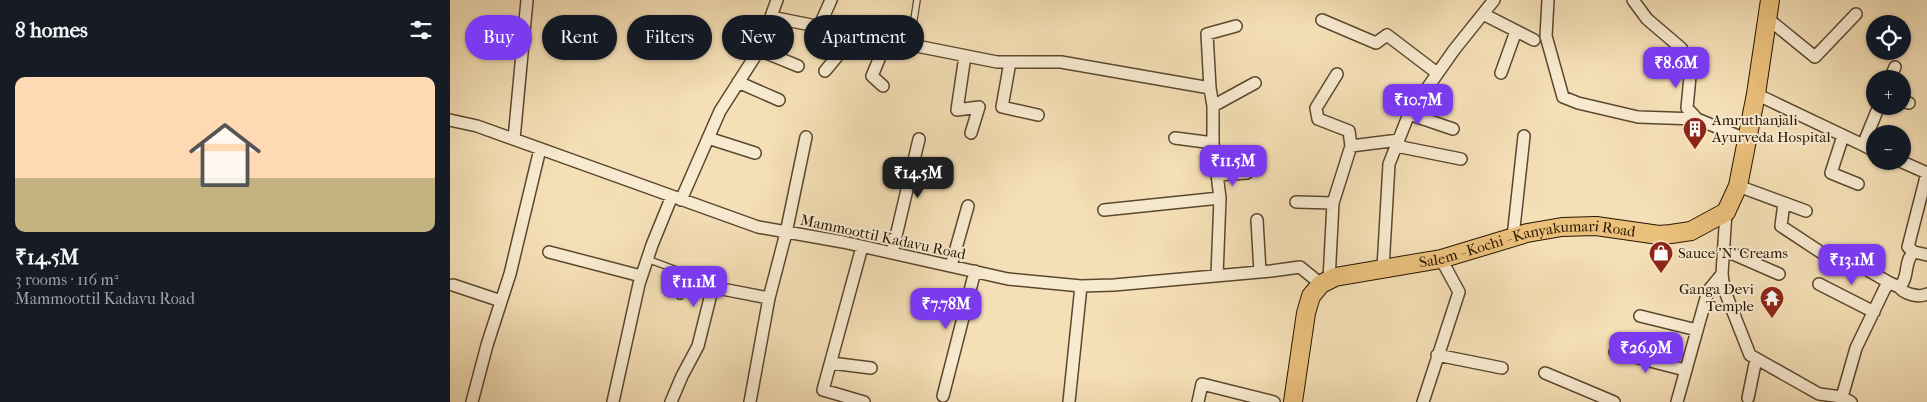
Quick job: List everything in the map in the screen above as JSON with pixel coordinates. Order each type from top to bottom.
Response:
[{"type":"main road","points":[[1726,212],[1738,186],[1748,140],[1770,0]]},
{"type":"main road","name":"Salem - Kochi - Kanyakumari Road","points":[[1325,282],[1335,277],[1441,259],[1513,238],[1562,227],[1596,226],[1659,235],[1671,234],[1692,231],[1726,212]]},
{"type":"main road","points":[[1293,402],[1306,313],[1311,296],[1325,282]]},
{"type":"street","points":[[514,139],[527,0]]},
{"type":"street","points":[[772,15],[776,0]]},
{"type":"street","points":[[825,15],[831,0]]},
{"type":"street","points":[[1383,268],[1389,164],[1409,114],[1437,73],[1494,0]]},
{"type":"street","points":[[1548,0],[1546,36],[1563,97],[1578,104],[1638,117],[1697,119],[1748,140]]},
{"type":"street","points":[[1633,0],[1647,20],[1681,48],[1691,66],[1687,108],[1697,119]]},
{"type":"street","points":[[1483,14],[1534,40]]},
{"type":"street","points":[[1767,18],[1815,57],[1856,14]]},
{"type":"street","points":[[1322,20],[1376,43],[1387,35],[1437,73]]},
{"type":"street","points":[[1217,276],[1220,198],[1212,143],[1213,106],[1207,34],[1236,26]]},
{"type":"street","points":[[1502,72],[1516,31]]},
{"type":"street","points":[[924,48],[997,62],[1061,62],[1210,88]]},
{"type":"street","points":[[965,56],[957,110],[979,107],[971,133]]},
{"type":"street","points":[[613,402],[631,313],[647,259],[708,138],[720,110],[752,60]]},
{"type":"street","points":[[783,60],[798,66]]},
{"type":"street","points":[[825,71],[834,60]]},
{"type":"street","points":[[879,60],[872,76],[883,86]]},
{"type":"street","points":[[1010,62],[1002,108],[1038,115]]},
{"type":"street","points":[[1325,282],[1333,203],[1351,146],[1349,131],[1318,119],[1316,108],[1337,74]]},
{"type":"street","points":[[738,82],[779,100]]},
{"type":"street","points":[[1213,106],[1255,83]]},
{"type":"street","points":[[1756,94],[1866,146]]},
{"type":"street","points":[[1409,114],[1454,129]]},
{"type":"street","points":[[1863,145],[1875,115]]},
{"type":"street","name":"Mammoottil Kadavu Road","points":[[450,120],[477,126],[752,225],[843,242],[1008,279],[1081,286],[1217,276],[1300,266],[1325,282]]},
{"type":"street","points":[[1513,238],[1524,136]]},
{"type":"street","points":[[1843,136],[1831,173],[1858,184]]},
{"type":"street","points":[[750,402],[769,298],[786,232],[806,137]]},
{"type":"street","points":[[708,138],[755,153]]},
{"type":"street","points":[[1175,138],[1212,143]]},
{"type":"street","points":[[892,253],[919,139]]},
{"type":"street","points":[[1351,146],[1397,143],[1461,159]]},
{"type":"street","points":[[472,402],[487,345],[510,274],[540,149]]},
{"type":"street","points":[[1911,166],[1927,173],[1908,248],[1914,252],[1927,255]]},
{"type":"street","points":[[1218,175],[1247,174]]},
{"type":"street","points":[[1738,186],[1806,211]]},
{"type":"street","points":[[1104,210],[1220,198]]},
{"type":"street","points":[[1296,202],[1333,203]]},
{"type":"street","points":[[1784,203],[1781,226],[1831,259]]},
{"type":"street","points":[[951,266],[968,206]]},
{"type":"street","points":[[1726,212],[1722,274],[1724,289],[1750,355],[1819,394],[1846,400],[1856,348],[1885,288],[1904,280],[1908,260],[1914,252]]},
{"type":"street","points":[[1257,220],[1260,272]]},
{"type":"street","points":[[862,247],[823,390],[864,402]]},
{"type":"street","points":[[1724,250],[1779,274]]},
{"type":"street","points":[[550,252],[641,276]]},
{"type":"street","points":[[1423,402],[1459,292],[1441,259]]},
{"type":"street","points":[[943,396],[975,271]]},
{"type":"street","points":[[1869,271],[1905,292],[1923,296],[1927,294]]},
{"type":"street","points":[[1677,402],[1708,291],[1722,274]]},
{"type":"street","points":[[1818,284],[1874,312]]},
{"type":"street","points":[[453,285],[501,301]]},
{"type":"street","points":[[1069,402],[1078,334],[1081,286]]},
{"type":"street","points":[[672,402],[682,376],[698,346],[711,294],[716,288],[769,298]]},
{"type":"street","points":[[1640,316],[1697,330]]},
{"type":"street","points":[[1615,352],[1685,370]]},
{"type":"street","points":[[1437,355],[1502,368]]},
{"type":"street","points":[[1748,398],[1756,359]]},
{"type":"street","points":[[831,363],[871,368]]},
{"type":"street","points":[[1545,373],[1591,398],[1614,402]]},
{"type":"street","points":[[1198,402],[1202,384],[1274,402]]},
{"type":"lane","points":[[915,15],[917,0]]},
{"type":"lane","points":[[647,259],[682,272],[685,276],[680,296]]},
{"type":"place","name":"Amruthanjali Ayurveda Hospital","points":[[1695,150]]},
{"type":"place","name":"Sauce 'N' Creams","points":[[1661,274]]},
{"type":"place","name":"Ganga Devi Temple","points":[[1772,319]]}]
